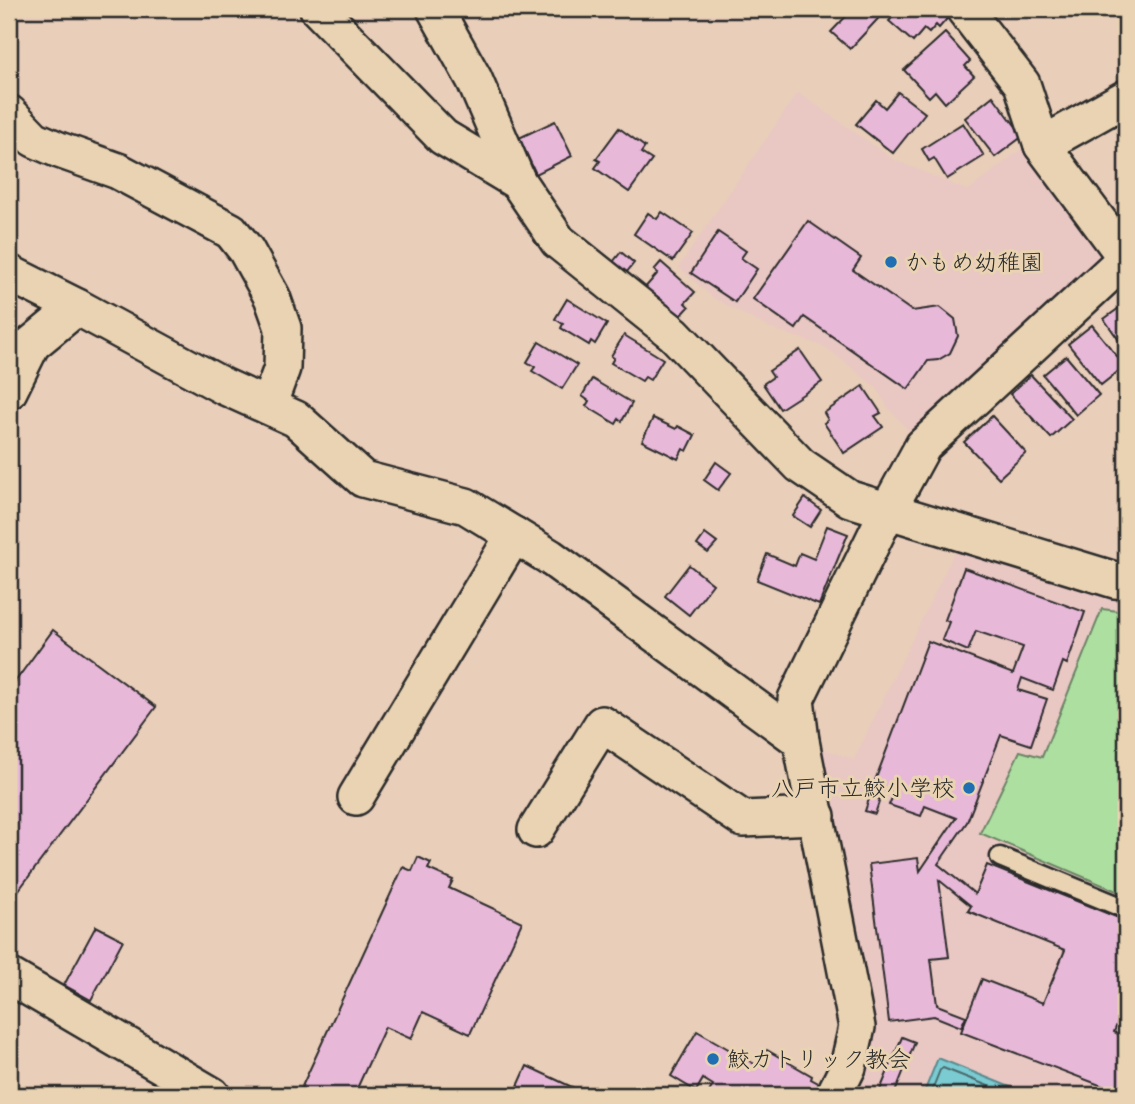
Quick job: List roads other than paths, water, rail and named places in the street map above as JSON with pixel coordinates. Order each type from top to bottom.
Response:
[{"type":"street","points":[[318,9],[443,137],[518,182]]},
{"type":"street","points":[[435,9],[474,79],[518,182],[558,241],[674,334],[800,465],[850,499],[1115,580],[1126,581]]},
{"type":"street","points":[[834,1095],[848,1067],[857,1027],[801,741],[796,699],[888,510],[923,446],[1126,258],[1042,145],[1022,84],[964,9]]},
{"type":"street","points":[[1042,145],[1126,98]]},
{"type":"street","points":[[9,113],[34,139],[118,171],[231,231],[247,250],[266,285],[283,328],[282,368],[268,407]]},
{"type":"street","points":[[9,273],[223,386],[296,419],[363,478],[466,506],[550,557],[801,741]]},
{"type":"street","points":[[9,391],[32,344],[77,307]]},
{"type":"street","points":[[356,797],[514,535]]},
{"type":"street","points":[[536,830],[602,724],[743,819],[817,816]]},
{"type":"street","points":[[9,976],[212,1095]]},
{"type":"lane","points":[[1000,856],[1126,909]]},
{"type":"water","points":[[938,1058],[1030,1095],[923,1095]]},
{"type":"place","name":"かもめ幼稚園","points":[[891,262]]},
{"type":"place","name":"八戸市立鮫小学校","points":[[969,788]]},
{"type":"place","name":"鮫カトリック教会","points":[[713,1059]]}]
